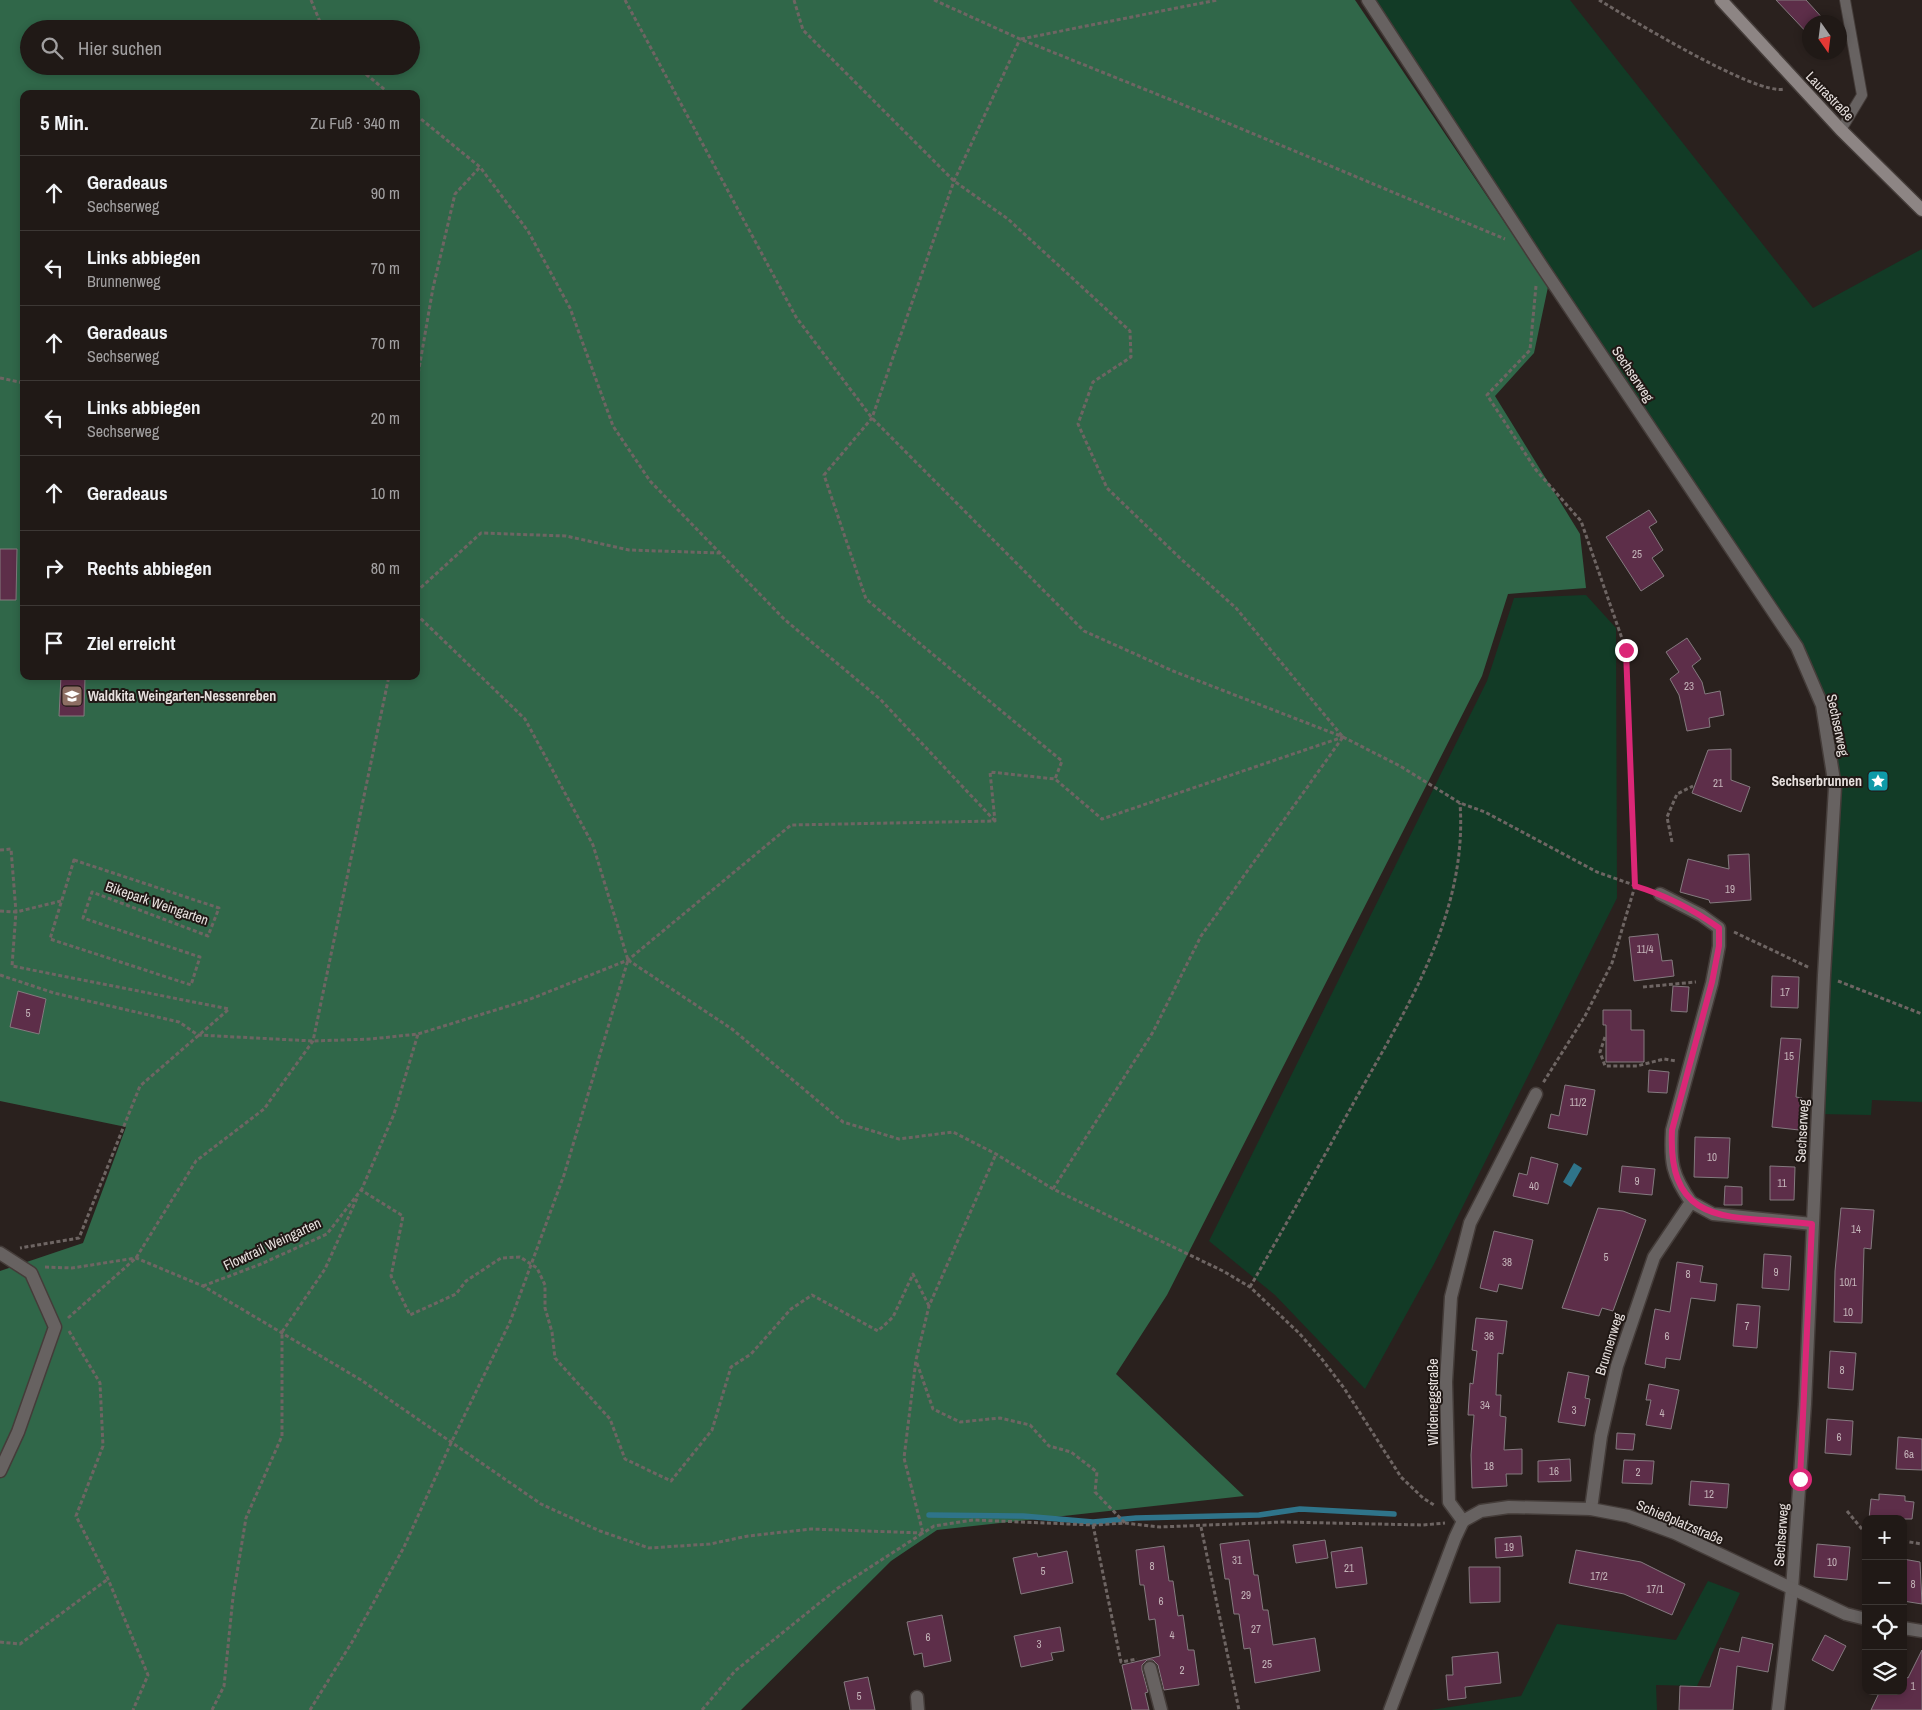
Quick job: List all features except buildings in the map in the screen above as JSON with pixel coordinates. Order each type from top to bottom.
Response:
[{"type":"street","name":"Sechserweg","points":[[1368,0],[1539,262],[1797,647],[1822,705],[1836,787],[1812,1224],[1805,1404],[1792,1589]]},
{"type":"street","name":"Laurastraße","points":[[1720,0],[1841,130],[1922,210]]},
{"type":"street","points":[[1660,894],[1701,915],[1719,928],[1719,946],[1712,982],[1672,1130],[1670,1155],[1677,1181],[1691,1202],[1713,1214],[1812,1224]]},
{"type":"street","name":"Wildeneggstraße","points":[[1463,1521],[1449,1502],[1446,1382],[1451,1297],[1470,1223],[1536,1094]]},
{"type":"street","name":"Brunnenweg","points":[[1591,1508],[1601,1436],[1616,1366],[1654,1257],[1691,1202]]},
{"type":"street","points":[[0,1253],[31,1273],[55,1327],[18,1432],[0,1471]]},
{"type":"street","name":"Schießplatzstraße","points":[[1463,1521],[1480,1511],[1509,1507],[1591,1508],[1628,1516],[1675,1533],[1846,1614],[1862,1618]]},
{"type":"street","points":[[1390,1710],[1454,1538],[1463,1521]]},
{"type":"street","points":[[1778,1710],[1792,1589]]},
{"type":"street","points":[[1907,1629],[1922,1631]]},
{"type":"street","points":[[1150,1668],[1161,1710]]},
{"type":"street","points":[[916,1696],[918,1710]]},
{"type":"lane","points":[[1841,130],[1862,95],[1845,0]]},
{"type":"path","points":[[311,0],[319,20]]},
{"type":"path","points":[[625,0],[796,317],[872,418],[1084,631],[1173,671],[1343,737],[1400,766],[1460,802],[1485,812],[1596,872],[1660,894]]},
{"type":"path","points":[[794,0],[803,30],[954,181],[1008,219],[1130,330],[1131,357],[1093,382],[1078,424],[1107,488],[1181,559],[1236,608],[1343,737]]},
{"type":"path","points":[[934,0],[1020,40],[1206,114],[1500,236],[1508,241]]},
{"type":"path","points":[[1020,40],[1217,0]]},
{"type":"path","points":[[1599,0],[1678,47],[1750,81],[1778,90],[1798,85]]},
{"type":"path","points":[[1020,40],[954,181],[872,418],[824,475],[866,599],[1062,762],[1055,779]]},
{"type":"path","points":[[367,75],[385,90]]},
{"type":"path","points":[[420,118],[480,167],[528,231],[570,308],[613,426],[650,481],[784,619],[880,699],[995,821]]},
{"type":"path","points":[[420,363],[433,288],[455,194],[480,167]]},
{"type":"path","points":[[1536,1094],[1585,1016],[1612,963],[1635,886],[1626,650],[1581,521],[1536,470],[1487,395],[1530,350],[1539,262]]},
{"type":"path","points":[[0,378],[20,382]]},
{"type":"path","points":[[420,588],[481,533],[566,536],[629,550],[719,553]]},
{"type":"path","points":[[310,1710],[352,1642],[404,1547],[451,1443],[510,1322],[564,1175],[628,960],[593,844],[525,720],[420,618]]},
{"type":"path","points":[[64,1322],[136,1258],[196,1161],[264,1109],[313,1041],[389,680]]},
{"type":"path","points":[[995,821],[990,772],[1055,779],[1102,819],[1343,737]]},
{"type":"path","points":[[1053,1190],[1153,1032],[1202,936],[1343,737]]},
{"type":"path","points":[[1672,842],[1667,817],[1677,794],[1693,786]]},
{"type":"path","points":[[1250,1288],[1405,1012],[1442,933],[1458,864],[1461,840],[1460,802]]},
{"type":"path","points":[[0,975],[54,993],[179,1022],[198,1035],[313,1041],[371,1039],[418,1034],[528,1000],[628,960],[791,825],[995,821]]},
{"type":"path","points":[[0,850],[11,849],[16,912],[12,966],[229,1009],[140,1086],[79,1238],[18,1249]]},
{"type":"path","name":"Bikepark Weingarten","points":[[74,860],[219,908],[208,936],[92,892],[83,918],[200,957],[191,985],[50,940],[61,901],[74,860]]},
{"type":"path","points":[[0,911],[16,912],[61,901]]},
{"type":"path","points":[[1743,934],[1811,969]]},
{"type":"path","points":[[628,960],[732,1029],[843,1122],[900,1139],[953,1132],[996,1154],[1053,1190],[1223,1271],[1250,1288],[1299,1333],[1321,1358],[1344,1388],[1401,1477],[1423,1498],[1439,1507]]},
{"type":"path","points":[[1643,986],[1686,981],[1712,982]]},
{"type":"path","points":[[1839,981],[1922,1014]]},
{"type":"path","points":[[212,1710],[224,1686],[233,1598],[246,1518],[282,1436],[282,1332],[324,1268],[361,1190],[394,1114],[418,1034]]},
{"type":"path","points":[[1605,1037],[1600,1052],[1605,1066],[1637,1066],[1664,1059],[1689,1064]]},
{"type":"path","points":[[923,1533],[904,1458],[916,1360],[929,1306],[996,1154]]},
{"type":"path","points":[[361,1190],[403,1216],[391,1276],[410,1315],[456,1294],[466,1281],[501,1258],[520,1257],[537,1268],[545,1285],[545,1308],[552,1332],[555,1358],[610,1419],[625,1458],[671,1481],[712,1430],[731,1367],[751,1354],[791,1309],[812,1295],[878,1331],[893,1317],[913,1274],[929,1306]]},
{"type":"path","name":"Flowtrail Weingarten","points":[[203,1286],[327,1234],[361,1190]]},
{"type":"path","points":[[31,1273],[44,1267],[72,1268],[136,1258],[203,1286],[361,1380],[541,1504],[600,1531],[649,1548],[710,1544],[748,1536],[811,1529],[923,1533]]},
{"type":"path","points":[[68,1330],[100,1383],[104,1446],[76,1516],[108,1579],[148,1675],[133,1710]]},
{"type":"path","points":[[916,1360],[933,1409],[960,1422],[1000,1418],[1030,1425],[1049,1446],[1071,1452],[1096,1472],[1095,1492],[1125,1523]]},
{"type":"path","points":[[1847,1510],[1862,1529]]},
{"type":"path","points":[[702,1710],[736,1671],[830,1594],[934,1526],[973,1520],[1093,1525],[1125,1523],[1160,1527],[1201,1527],[1283,1522],[1424,1525],[1463,1521]]},
{"type":"path","points":[[1093,1525],[1121,1662],[1138,1659]]},
{"type":"path","points":[[1201,1527],[1240,1710]]},
{"type":"path","points":[[1907,1542],[1922,1544]]},
{"type":"path","points":[[0,1642],[20,1644],[108,1579]]},
{"type":"green space","points":[[0,0],[1355,0],[1548,287],[1534,353],[1495,396],[1580,534],[1586,588],[1508,594],[1482,676],[1167,1295],[1116,1374],[1244,1496],[937,1530],[891,1561],[741,1710],[0,1710],[0,1271],[83,1243],[126,1127],[0,1101]]},
{"type":"green space","points":[[1368,0],[1570,0],[1813,308],[1922,249],[1922,1102],[1872,1100],[1871,1115],[1818,1114],[1835,787],[1822,705],[1797,647]]},
{"type":"green space","points":[[1586,595],[1616,628],[1617,898],[1434,1264],[1365,1389],[1275,1295],[1209,1241],[1487,681],[1514,598]]},
{"type":"green space","points":[[1708,1581],[1740,1593],[1697,1686],[1656,1685],[1657,1710],[1431,1710],[1521,1696],[1557,1624],[1676,1640]]},
{"type":"water","points":[[1574,1163],[1582,1168],[1571,1187],[1563,1182]]},
{"type":"waterway","points":[[929,1515],[1023,1516],[1093,1522],[1136,1518],[1259,1515],[1300,1509],[1394,1514]]},
{"type":"place","name":"Waldkita Weingarten-Nessenreben","points":[[72,696]]},
{"type":"place","name":"Sechserbrunnen","points":[[1878,781]]},
{"type":"route","points":[[1626,650],[1635,886],[1660,894],[1701,915],[1719,928],[1719,946],[1712,982],[1672,1130],[1670,1155],[1677,1181],[1691,1202],[1713,1214],[1812,1224],[1800,1479]]}]
